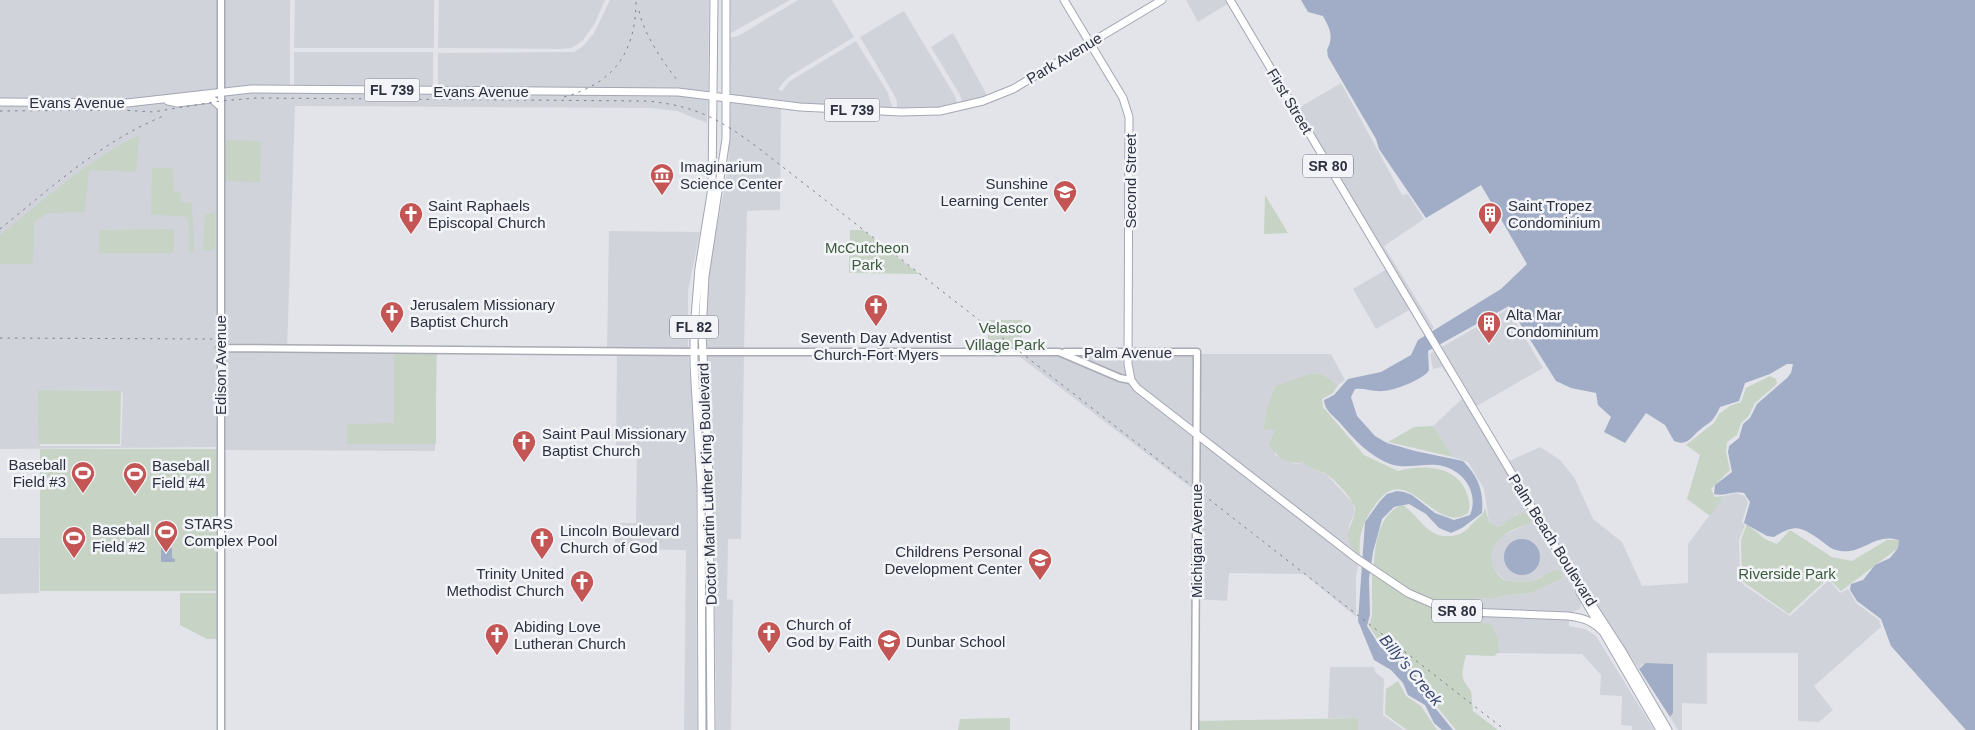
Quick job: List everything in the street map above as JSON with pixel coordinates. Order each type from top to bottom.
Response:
[{"type":"main road","name":"FL 82","points":[[714,0],[714,96]]},
{"type":"main road","name":"Doctor Martin Luther King Boulevard","points":[[711,730],[709,476],[702,352],[704,286],[724,161],[726,0]]},
{"type":"main road","name":"Second Street","points":[[1064,0],[1123,98],[1130,117],[1128,371],[1132,380]]},
{"type":"main road","name":"Park Avenue","points":[[961,107],[983,101],[1013,89],[1162,0]]},
{"type":"main road","name":"First Street","points":[[1230,0],[1438,349]]},
{"type":"main road","name":"Evans Avenue","points":[[0,102],[127,102],[163,100],[252,89],[640,91],[687,92],[800,107],[901,112],[940,111],[961,107]]},
{"type":"main road","name":"Doctor Martin Luther King Boulevard","points":[[702,730],[701,485],[694,352],[699,268],[712,188],[714,96]]},
{"type":"main road","points":[[163,100],[177,103],[212,99],[220,106]]},
{"type":"main road","name":"Palm Beach Boulevard","points":[[1438,349],[1566,565],[1668,730]]},
{"type":"main road","name":"SR 80","points":[[1132,380],[1141,393],[1197,437],[1356,558],[1408,594],[1452,610],[1486,614],[1568,616],[1579,617],[1593,622],[1604,633],[1660,730]]},
{"type":"main road","points":[[700,456],[704,463],[705,473],[709,476]]},
{"type":"main road","points":[[701,485],[706,490],[707,510],[709,513]]},
{"type":"main road","points":[[1568,616],[1591,606],[1604,633]]},
{"type":"main road","points":[[703,656],[707,666],[708,687],[711,690]]},
{"type":"main road","points":[[1638,692],[1651,700]]},
{"type":"street","name":"Edison Avenue","points":[[220,0],[220,730]]},
{"type":"street","name":"Palm Avenue","points":[[219,348],[694,352],[1197,352]]},
{"type":"street","points":[[1059,352],[1120,378],[1132,380]]},
{"type":"street","name":"Michigan Avenue","points":[[1195,730],[1197,352]]},
{"type":"shaded area","points":[[0,0],[218,0],[217,90],[127,100],[0,100]]},
{"type":"shaded area","points":[[223,0],[290,0],[290,87],[222,89]]},
{"type":"shaded area","points":[[295,0],[434,0],[434,48],[294,48]]},
{"type":"shaded area","points":[[439,0],[605,0],[595,23],[583,40],[572,48],[560,49],[438,48]]},
{"type":"shaded area","points":[[610,0],[709,0],[708,93],[678,90],[438,88],[438,53],[574,52],[583,46],[594,33]]},
{"type":"shaded area","points":[[730,0],[790,0],[731,33]]},
{"type":"shaded area","points":[[798,0],[832,0],[854,37],[787,78],[778,89],[782,91],[790,81],[856,41],[888,93],[893,110],[816,106],[731,96],[730,38],[738,36]]},
{"type":"shaded area","points":[[1186,0],[1227,0],[1229,3],[1198,22]]},
{"type":"shaded area","points":[[904,11],[955,96],[958,106],[897,110],[897,101],[892,91],[860,37]]},
{"type":"shaded area","points":[[953,33],[988,97],[963,105],[960,95],[931,47]]},
{"type":"shaded area","points":[[294,52],[433,52],[433,88],[294,87]]},
{"type":"shaded area","points":[[1341,83],[1402,195],[1408,194],[1424,219],[1384,246],[1434,328],[1430,331],[1297,109]]},
{"type":"shaded area","points":[[252,91],[678,94],[708,97],[707,123],[677,111],[651,108],[295,106],[287,352],[437,352],[435,451],[222,450],[218,408],[218,447],[0,449],[0,104],[127,105],[163,102],[177,105],[209,101],[218,107],[222,93]],"holes":[[[38,390],[121,391],[123,394],[121,446],[40,446]]]},
{"type":"shaded area","points":[[731,101],[781,107],[780,210],[747,211],[744,349],[705,350],[706,297],[711,258],[728,169]]},
{"type":"shaded area","points":[[609,231],[700,232],[688,291],[688,350],[607,349]]},
{"type":"shaded area","points":[[1387,269],[1411,309],[1376,329],[1353,289]]},
{"type":"shaded area","points":[[1508,309],[1543,368],[1475,407],[1440,348]]},
{"type":"shaded area","points":[[1436,350],[1564,566],[1582,602],[1580,609],[1568,614],[1458,609],[1459,601],[1470,602],[1478,598],[1491,599],[1507,595],[1531,593],[1561,579],[1542,576],[1531,582],[1506,581],[1494,570],[1490,559],[1493,547],[1502,536],[1532,522],[1516,514],[1510,521],[1498,527],[1489,522],[1484,489],[1468,462],[1453,457],[1433,426],[1463,398],[1442,367],[1433,369],[1430,354]]},
{"type":"shaded area","points":[[617,353],[688,354],[696,439],[697,730],[684,730],[686,550],[615,549],[615,523],[636,523],[637,451],[616,450]]},
{"type":"shaded area","points":[[1015,353],[1059,354],[1119,380],[1130,382],[1139,395],[1194,438],[1194,490]]},
{"type":"shaded area","points":[[706,354],[744,354],[741,539],[728,539],[727,599],[733,600],[731,730],[716,730],[712,427]]},
{"type":"shaded area","points":[[1073,354],[1125,354],[1128,378],[1125,378]]},
{"type":"shaded area","points":[[1130,354],[1195,354],[1194,432],[1143,392],[1133,378]]},
{"type":"shaded area","points":[[1200,354],[1331,354],[1345,380],[1338,385],[1322,374],[1275,386],[1267,407],[1263,429],[1275,429],[1275,455],[1296,464],[1304,462],[1309,467],[1327,475],[1353,503],[1355,513],[1349,525],[1348,539],[1360,555],[1360,558],[1199,436]]},
{"type":"shaded area","points":[[1199,441],[1359,563],[1356,575],[1356,617],[1304,574],[1229,573],[1227,601],[1198,599]]},
{"type":"shaded area","points":[[1540,447],[1560,460],[1574,477],[1593,519],[1622,542],[1642,586],[1688,583],[1688,544],[1724,496],[1736,493],[1745,496],[1748,502],[1742,522],[1745,525],[1739,540],[1740,581],[1745,586],[1790,616],[1829,580],[1840,593],[1848,589],[1856,603],[1879,620],[1881,627],[1814,686],[1833,710],[1819,722],[1798,721],[1798,653],[1707,653],[1707,704],[1682,703],[1682,730],[1678,730],[1670,717],[1673,713],[1642,664],[1639,669],[1568,564],[1507,462]]},
{"type":"shaded area","points":[[0,538],[40,538],[39,593],[0,594]]},
{"type":"shaded area","points":[[1457,613],[1486,616],[1569,618],[1569,626],[1585,629],[1596,636],[1654,730],[1632,730],[1632,726],[1621,725],[1622,696],[1600,695],[1601,675],[1582,654],[1497,653],[1499,646],[1491,625],[1457,619]]},
{"type":"shaded area","points":[[1330,667],[1374,667],[1375,672],[1384,679],[1383,715],[1404,730],[1358,730],[1357,718],[1328,718]]},
{"type":"green space","points":[[139,135],[136,172],[89,170],[85,212],[48,213],[34,222],[33,264],[0,264],[0,235],[84,168]]},
{"type":"green space","points":[[225,140],[261,141],[260,182],[224,181]]},
{"type":"green space","points":[[152,168],[173,168],[174,192],[181,192],[181,202],[192,203],[194,251],[190,254],[188,219],[184,216],[151,215]]},
{"type":"green space","points":[[1265,195],[1288,233],[1264,234]]},
{"type":"green space","points":[[215,212],[215,250],[205,251],[203,248],[205,215]]},
{"type":"green space","points":[[174,229],[174,253],[99,253],[99,230]]},
{"type":"green space","name":"McCutcheon Park","points":[[850,230],[863,230],[919,274],[849,273]]},
{"type":"green space","name":"Velasco Village Park","points":[[988,320],[1022,320],[1022,352],[988,351]]},
{"type":"green space","points":[[394,353],[436,354],[436,444],[347,444],[347,424],[394,423]]},
{"type":"green space","points":[[1310,374],[1322,374],[1338,385],[1333,393],[1322,399],[1323,407],[1364,455],[1398,471],[1426,468],[1445,471],[1454,476],[1461,482],[1466,491],[1469,502],[1468,513],[1455,517],[1443,515],[1409,492],[1397,489],[1385,494],[1366,519],[1360,542],[1360,555],[1349,541],[1348,534],[1355,511],[1349,496],[1328,475],[1310,468],[1304,462],[1293,463],[1275,453],[1269,444],[1275,430],[1263,429],[1267,407],[1275,386]]},
{"type":"green space","points":[[1770,376],[1776,379],[1777,384],[1755,403],[1748,417],[1741,423],[1737,435],[1727,442],[1726,452],[1730,470],[1711,489],[1715,497],[1724,496],[1710,516],[1687,499],[1700,455],[1686,445],[1714,423],[1719,414],[1730,406],[1741,402],[1746,388]]},
{"type":"green space","points":[[38,390],[121,391],[120,444],[39,444]]},
{"type":"green space","points":[[1433,426],[1453,457],[1388,442],[1414,427]]},
{"type":"green space","points":[[40,449],[218,449],[218,591],[40,591]]},
{"type":"green space","points":[[1403,505],[1430,531],[1443,536],[1460,534],[1482,515],[1485,507],[1489,522],[1498,527],[1521,513],[1530,514],[1532,522],[1503,536],[1494,547],[1491,560],[1493,566],[1506,581],[1531,582],[1555,570],[1562,572],[1561,579],[1531,593],[1507,595],[1491,599],[1478,598],[1470,602],[1459,601],[1458,609],[1420,597],[1374,568],[1375,550],[1383,522],[1395,509]]},
{"type":"green space","name":"Riverside Park","points":[[1747,524],[1765,539],[1777,544],[1790,530],[1832,557],[1852,561],[1887,540],[1900,540],[1898,548],[1841,591],[1828,578],[1789,614],[1742,581],[1741,540]]},
{"type":"green space","points":[[1372,573],[1457,613],[1457,619],[1491,624],[1498,638],[1499,652],[1494,656],[1466,655],[1462,674],[1471,691],[1473,711],[1498,730],[1456,730],[1438,708],[1431,685],[1418,676],[1406,660],[1382,646],[1369,626],[1372,615]]},
{"type":"green space","points":[[180,593],[218,593],[218,639],[207,639],[180,625]]},
{"type":"green space","points":[[1398,681],[1406,696],[1421,706],[1437,730],[1407,730],[1385,714],[1386,689]]},
{"type":"green space","points":[[1010,718],[1010,730],[958,730],[960,719]]},
{"type":"green space","points":[[1358,718],[1358,730],[1199,730],[1199,721]]},
{"type":"water","name":"Billy's Creek","points":[[1301,0],[1975,0],[1975,730],[1966,730],[1891,646],[1881,619],[1857,601],[1850,590],[1851,584],[1863,580],[1875,565],[1890,558],[1898,548],[1899,540],[1882,539],[1861,548],[1845,551],[1832,549],[1804,530],[1794,528],[1774,537],[1767,536],[1744,523],[1750,502],[1744,493],[1714,494],[1715,485],[1732,472],[1728,452],[1729,446],[1739,438],[1743,424],[1750,418],[1757,404],[1791,373],[1793,364],[1787,364],[1770,374],[1745,383],[1739,401],[1720,407],[1712,420],[1686,442],[1674,441],[1665,425],[1646,413],[1625,443],[1604,432],[1611,417],[1598,405],[1596,393],[1571,388],[1556,381],[1509,306],[1428,351],[1429,370],[1422,377],[1401,387],[1388,390],[1355,389],[1351,397],[1357,416],[1375,436],[1387,443],[1463,461],[1473,472],[1479,484],[1482,498],[1482,513],[1462,528],[1451,533],[1439,528],[1426,514],[1409,504],[1394,507],[1382,519],[1373,552],[1369,579],[1370,615],[1367,626],[1381,648],[1405,661],[1417,677],[1429,686],[1436,709],[1453,730],[1442,730],[1434,723],[1425,705],[1408,695],[1403,683],[1391,670],[1374,660],[1358,621],[1365,522],[1387,494],[1397,491],[1412,495],[1435,513],[1454,520],[1470,515],[1473,499],[1468,484],[1450,469],[1436,465],[1396,466],[1375,456],[1357,442],[1330,413],[1324,404],[1324,400],[1334,395],[1348,379],[1381,372],[1411,355],[1418,340],[1501,289],[1527,264],[1481,185],[1426,218],[1379,149],[1376,139],[1328,57],[1327,50],[1331,37],[1323,16],[1308,12]]},
{"type":"water","points":[[1522,539],[1529,540],[1535,544],[1539,550],[1539,564],[1535,570],[1529,574],[1522,575],[1515,574],[1509,570],[1505,564],[1504,557],[1505,550],[1509,544],[1515,540]]},
{"type":"water","name":"STARS Complex Pool","points":[[161,548],[172,548],[172,558],[175,559],[175,562],[161,562]]},
{"type":"water","points":[[1646,663],[1673,664],[1673,713],[1670,717],[1639,669]]},
{"type":"railway","points":[[564,97],[582,91],[597,83],[609,74],[619,62],[627,49],[632,35],[636,0]]},
{"type":"railway","points":[[639,11],[649,38],[677,80]]},
{"type":"railway","points":[[0,111],[121,110],[153,112],[220,101],[256,98],[647,101],[665,103],[708,116],[733,130],[761,150],[1505,730]]},
{"type":"railway","points":[[0,229],[59,181],[100,151],[121,137],[166,115]]},
{"type":"railway","points":[[0,338],[212,339]]},
{"type":"place","name":"Imaginarium Science Center","points":[[662,196]]},
{"type":"place","name":"Sunshine Learning Center","points":[[1065,213]]},
{"type":"place","name":"Saint Raphaels Episcopal Church","points":[[411,235]]},
{"type":"place","name":"Saint Tropez Condominium","points":[[1490,235]]},
{"type":"place","name":"Seventh Day Adventist Church-Fort Myers","points":[[876,327]]},
{"type":"place","name":"Jerusalem Missionary Baptist Church","points":[[392,334]]},
{"type":"place","name":"Alta Mar Condominium","points":[[1489,344]]},
{"type":"place","name":"Saint Paul Missionary Baptist Church","points":[[524,463]]},
{"type":"place","name":"Baseball Field #3","points":[[83,494]]},
{"type":"place","name":"Baseball Field #4","points":[[135,495]]},
{"type":"place","name":"STARS Complex Pool","points":[[166,553]]},
{"type":"place","name":"Baseball Field #2","points":[[74,559]]},
{"type":"place","name":"Lincoln Boulevard Church of God","points":[[542,560]]},
{"type":"place","name":"Childrens Personal Development Center","points":[[1040,581]]},
{"type":"place","name":"Trinity United Methodist Church","points":[[582,603]]},
{"type":"place","name":"Church of God by Faith","points":[[769,654]]},
{"type":"place","name":"Abiding Love Lutheran Church","points":[[497,656]]},
{"type":"place","name":"Dunbar School","points":[[889,662]]}]
